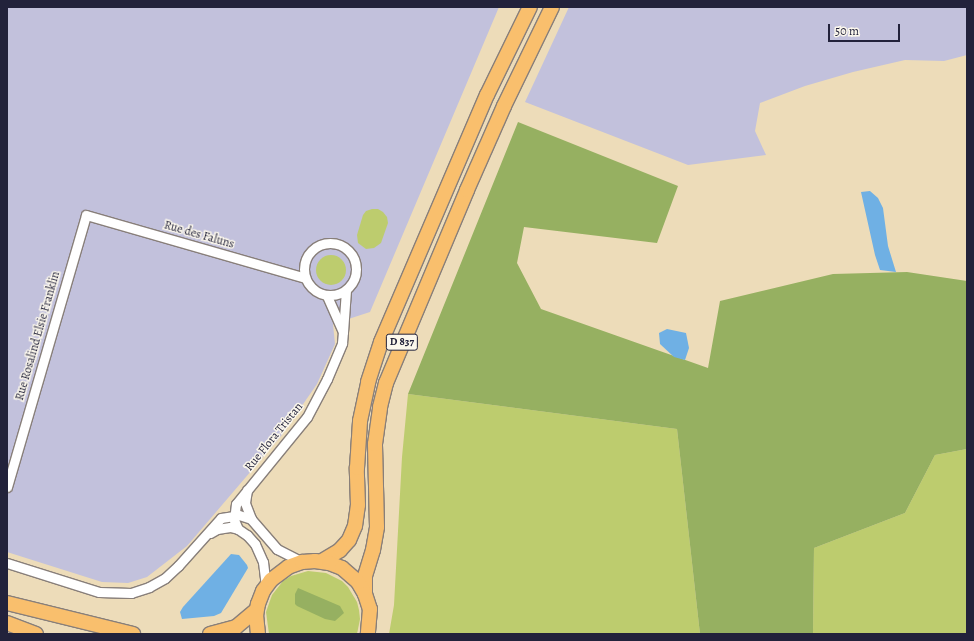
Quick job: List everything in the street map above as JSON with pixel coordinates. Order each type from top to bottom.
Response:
[{"type":"main road","name":"D 837","points":[[322,562],[340,550],[349,540],[355,526],[358,505],[357,468],[360,421],[368,382],[382,342],[487,95],[530,7]]},
{"type":"main road","name":"D 837","points":[[365,594],[365,576],[373,550],[377,527],[374,462],[375,438],[386,382],[504,106],[552,7]]},
{"type":"main road","points":[[258,634],[256,610],[266,585],[282,570],[302,562],[322,562],[336,565],[348,572],[358,582],[365,594],[371,614],[368,634]]},
{"type":"main road","points":[[7,603],[133,634]]},
{"type":"main road","points":[[210,634],[236,627],[256,610]]},
{"type":"main road","points":[[7,623],[36,634]]},
{"type":"street","name":"Rue des Faluns","points":[[86,215],[305,278]]},
{"type":"street","name":"Rue Rosalind Elsie Franklin","points":[[7,487],[86,215]]},
{"type":"street","points":[[326,243],[338,244],[348,250],[356,262],[355,278],[346,290],[334,296],[327,296],[315,291],[305,278],[304,266],[311,250],[326,243]]},
{"type":"street","name":"Rue Flora Tristan","points":[[234,515],[236,504],[290,439],[314,406],[328,379],[339,350],[343,332],[346,290]]},
{"type":"street","points":[[327,296],[343,332]]},
{"type":"street","points":[[247,489],[245,503],[251,519],[277,549],[302,562]]},
{"type":"street","points":[[7,563],[100,592],[131,593],[149,587],[165,578],[221,518],[234,515],[245,516],[251,519]]},
{"type":"street","points":[[234,515],[235,524],[255,544],[265,569],[266,585]]},
{"type":"street","points":[[207,534],[223,527],[238,528]]},
{"type":"shaded area","points":[[7,7],[499,7],[370,312],[333,324],[335,344],[317,384],[281,436],[187,546],[147,577],[128,583],[102,582],[7,552]]},
{"type":"shaded area","points":[[569,7],[967,7],[967,55],[944,61],[905,60],[853,72],[805,86],[760,103],[755,131],[766,155],[688,165],[525,102]]},
{"type":"green space","points":[[518,122],[678,186],[657,243],[524,227],[517,263],[541,309],[708,368],[720,301],[833,274],[907,272],[967,281],[967,449],[935,455],[905,513],[814,548],[813,634],[700,634],[677,429],[408,394]]},
{"type":"green space","points":[[378,209],[383,212],[387,217],[388,223],[381,243],[374,248],[366,249],[358,243],[357,235],[363,215],[366,211]]},
{"type":"green space","points":[[331,255],[337,256],[345,264],[345,276],[337,284],[331,285],[325,284],[317,276],[316,270],[317,264],[325,256]]},
{"type":"green space","points":[[408,394],[677,429],[700,634],[389,634],[394,605],[402,457]]},
{"type":"green space","points":[[967,449],[967,634],[813,634],[814,548],[905,513],[935,455]]},
{"type":"green space","points":[[308,571],[326,573],[342,581],[348,587],[357,602],[359,610],[360,619],[357,634],[269,634],[266,612],[272,595],[283,581],[291,576]]},
{"type":"green space","points":[[298,588],[340,606],[344,613],[335,621],[325,619],[297,606],[295,604],[295,594]]},
{"type":"water","points":[[870,191],[878,198],[883,208],[888,246],[896,272],[880,270],[875,255],[861,192]]},
{"type":"water","points":[[667,329],[686,333],[689,348],[685,360],[674,357],[660,344],[659,333]]},
{"type":"water","points":[[231,554],[239,555],[248,568],[221,613],[214,616],[182,619],[180,612],[183,607]]}]
